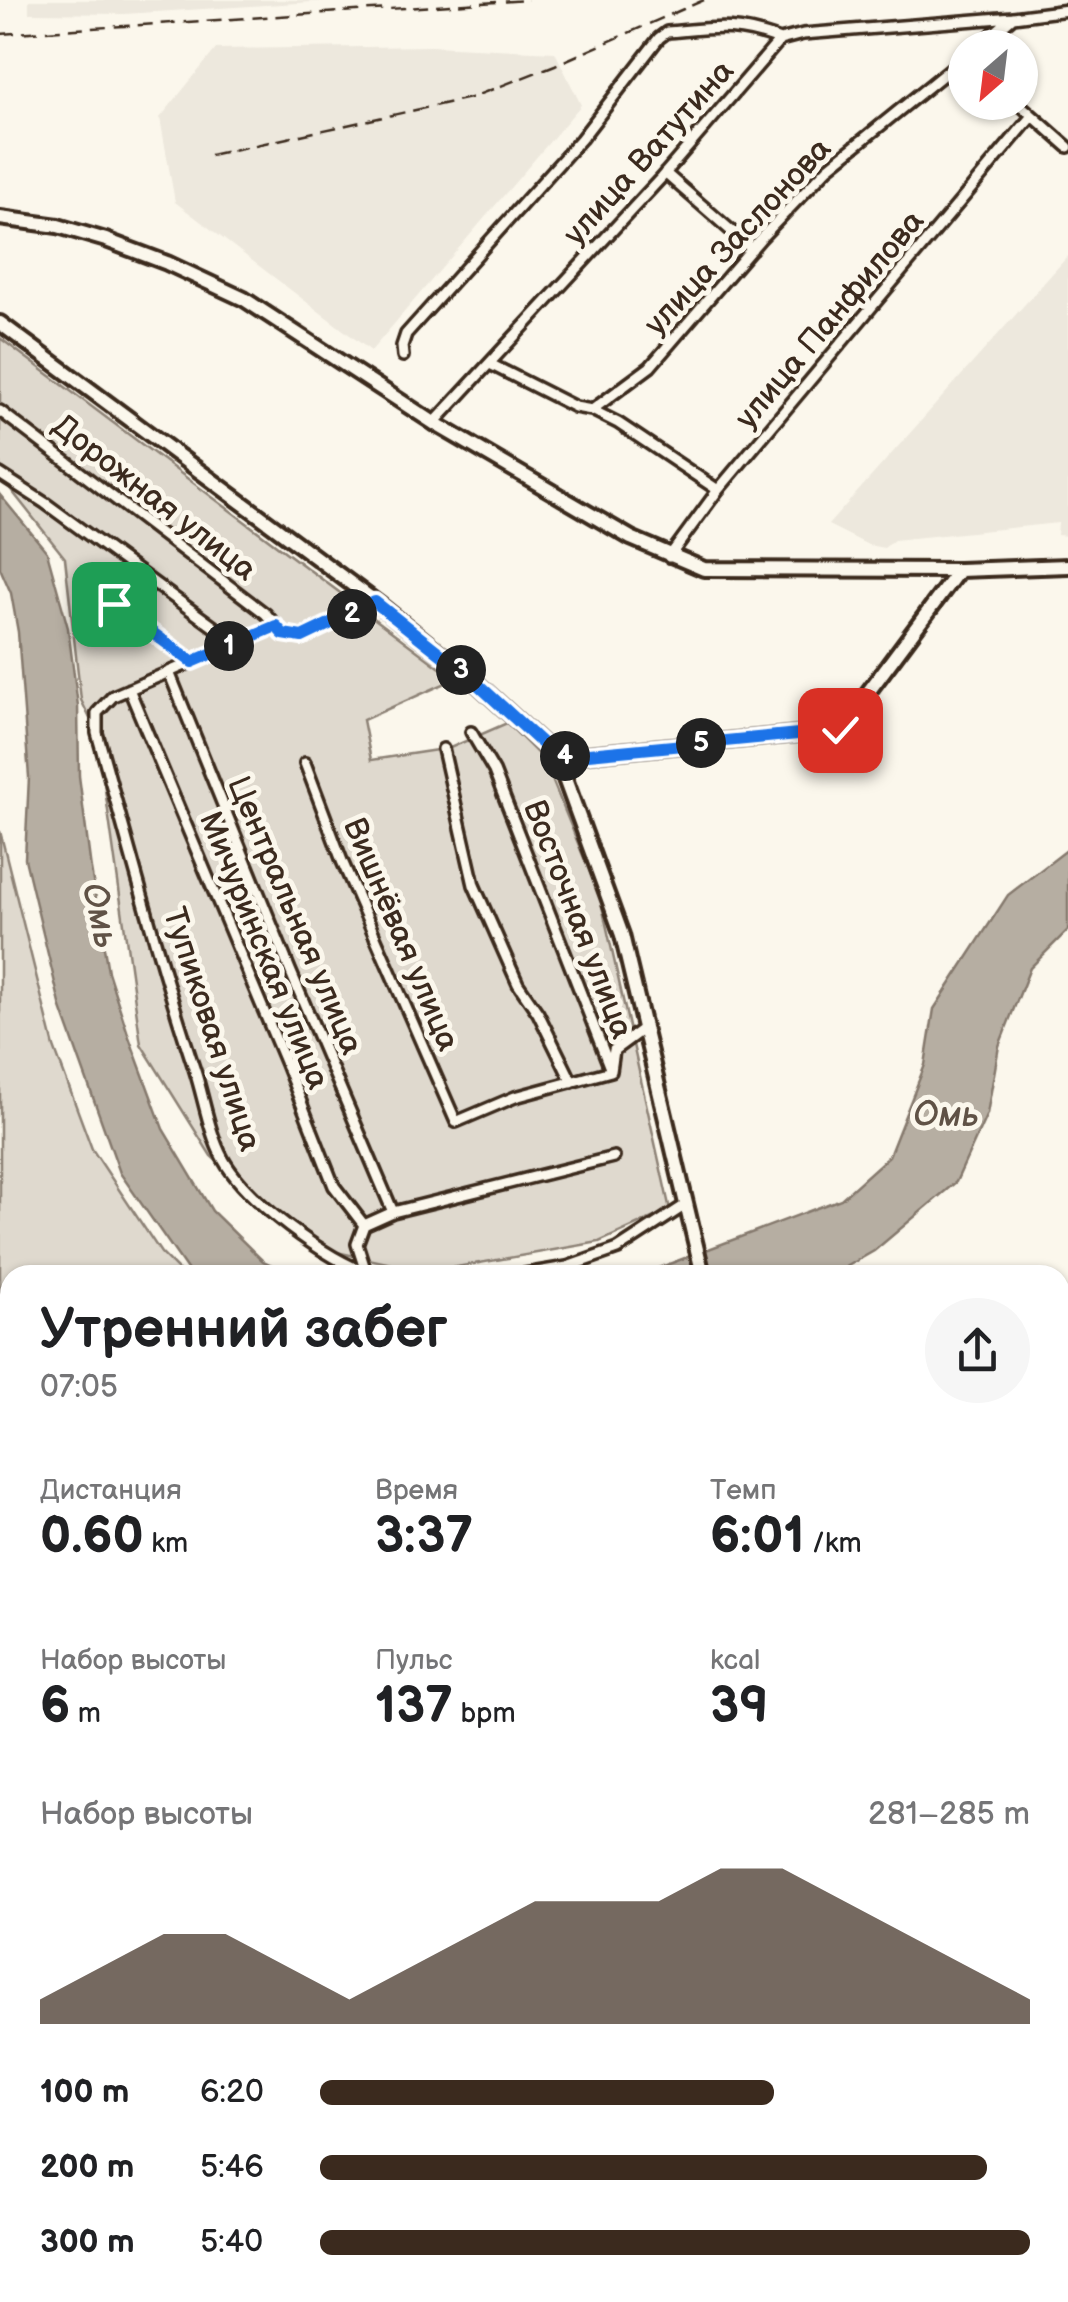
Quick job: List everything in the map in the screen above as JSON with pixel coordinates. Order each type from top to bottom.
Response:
[{"type":"street","points":[[403,356],[406,334],[581,139],[667,32],[746,28],[780,40],[841,30],[1068,10]]},
{"type":"street","points":[[1002,30],[1014,17]]},
{"type":"street","name":"улица Ватутина","points":[[434,424],[666,174],[780,40]]},
{"type":"street","name":"улица Заслонова","points":[[592,410],[650,366],[828,168],[948,71]]},
{"type":"street","name":"улица Панфилова","points":[[669,557],[718,490],[1029,120]]},
{"type":"street","points":[[1033,120],[1068,148]]},
{"type":"street","points":[[666,174],[752,250]]},
{"type":"street","points":[[0,218],[58,226],[106,240],[244,299],[434,424],[631,538],[704,569],[746,572],[1068,566]]},
{"type":"street","points":[[0,323],[375,602],[471,678],[557,757],[622,935],[701,1265]]},
{"type":"street","points":[[490,364],[575,406],[618,422],[718,490]]},
{"type":"street","name":"Дорожная улица","points":[[0,411],[266,614],[276,626]]},
{"type":"street","points":[[0,474],[236,643]]},
{"type":"street","points":[[557,757],[840,730],[959,570]]},
{"type":"street","points":[[129,689],[276,626],[283,634],[302,637],[375,602]]},
{"type":"street","points":[[95,608],[114,604],[192,662]]},
{"type":"street","name":"Центральная улица","points":[[169,672],[393,1212]]},
{"type":"street","name":"Тупиковая улица","points":[[129,689],[113,696],[97,713],[97,733],[180,1026],[223,1159],[254,1196],[289,1228],[353,1265]]},
{"type":"street","name":"Мичуринская улица","points":[[129,689],[334,1186],[364,1225]]},
{"type":"street","name":"Восточная улица","points":[[471,732],[494,771],[611,1071]]},
{"type":"street","points":[[442,749],[474,885],[518,984],[538,1013],[572,1082],[611,1071],[614,1050],[644,1028]]},
{"type":"street","name":"Вишнёвая улица","points":[[306,763],[342,860],[456,1122],[515,1097],[572,1082]]},
{"type":"street","points":[[366,1265],[358,1244],[364,1225],[393,1212],[614,1157]]},
{"type":"street","points":[[573,1265],[618,1249],[688,1207]]},
{"type":"shaded area","points":[[29,0],[344,0],[124,14],[29,13]]},
{"type":"shaded area","points":[[432,46],[555,52],[581,105],[371,351],[175,202],[160,118],[216,49]]},
{"type":"shaded area","points":[[1068,256],[1068,536],[1057,535],[1058,523],[894,540],[884,548],[868,545],[828,525]]},
{"type":"shaded area","points":[[0,338],[455,679],[363,720],[371,760],[450,748],[507,723],[544,760],[600,897],[670,1210],[599,1242],[468,1265],[396,1265],[309,1246],[211,1156],[141,1044],[97,733],[81,700],[65,558],[0,481]]},
{"type":"shaded area","points":[[0,831],[54,1047],[92,1149],[173,1265],[0,1265]]},
{"type":"water","name":"Омь","points":[[0,495],[47,552],[68,628],[78,706],[79,776],[91,869],[108,972],[129,1037],[163,1129],[212,1211],[272,1265],[184,1265],[120,1173],[61,1008],[25,859],[29,777],[18,632],[11,593],[0,568]]},
{"type":"water","name":"Омь","points":[[1068,849],[1068,930],[1030,968],[999,1046],[987,1114],[956,1182],[874,1251],[850,1265],[666,1265],[841,1199],[889,1156],[925,1065],[934,1009],[1008,895]]},
{"type":"railway","points":[[0,34],[528,0]]},
{"type":"railway","points":[[210,155],[470,98],[704,0]]},
{"type":"route","points":[[114,604],[192,662],[276,626],[283,634],[302,637],[375,602],[471,678],[557,757],[840,730]]}]
